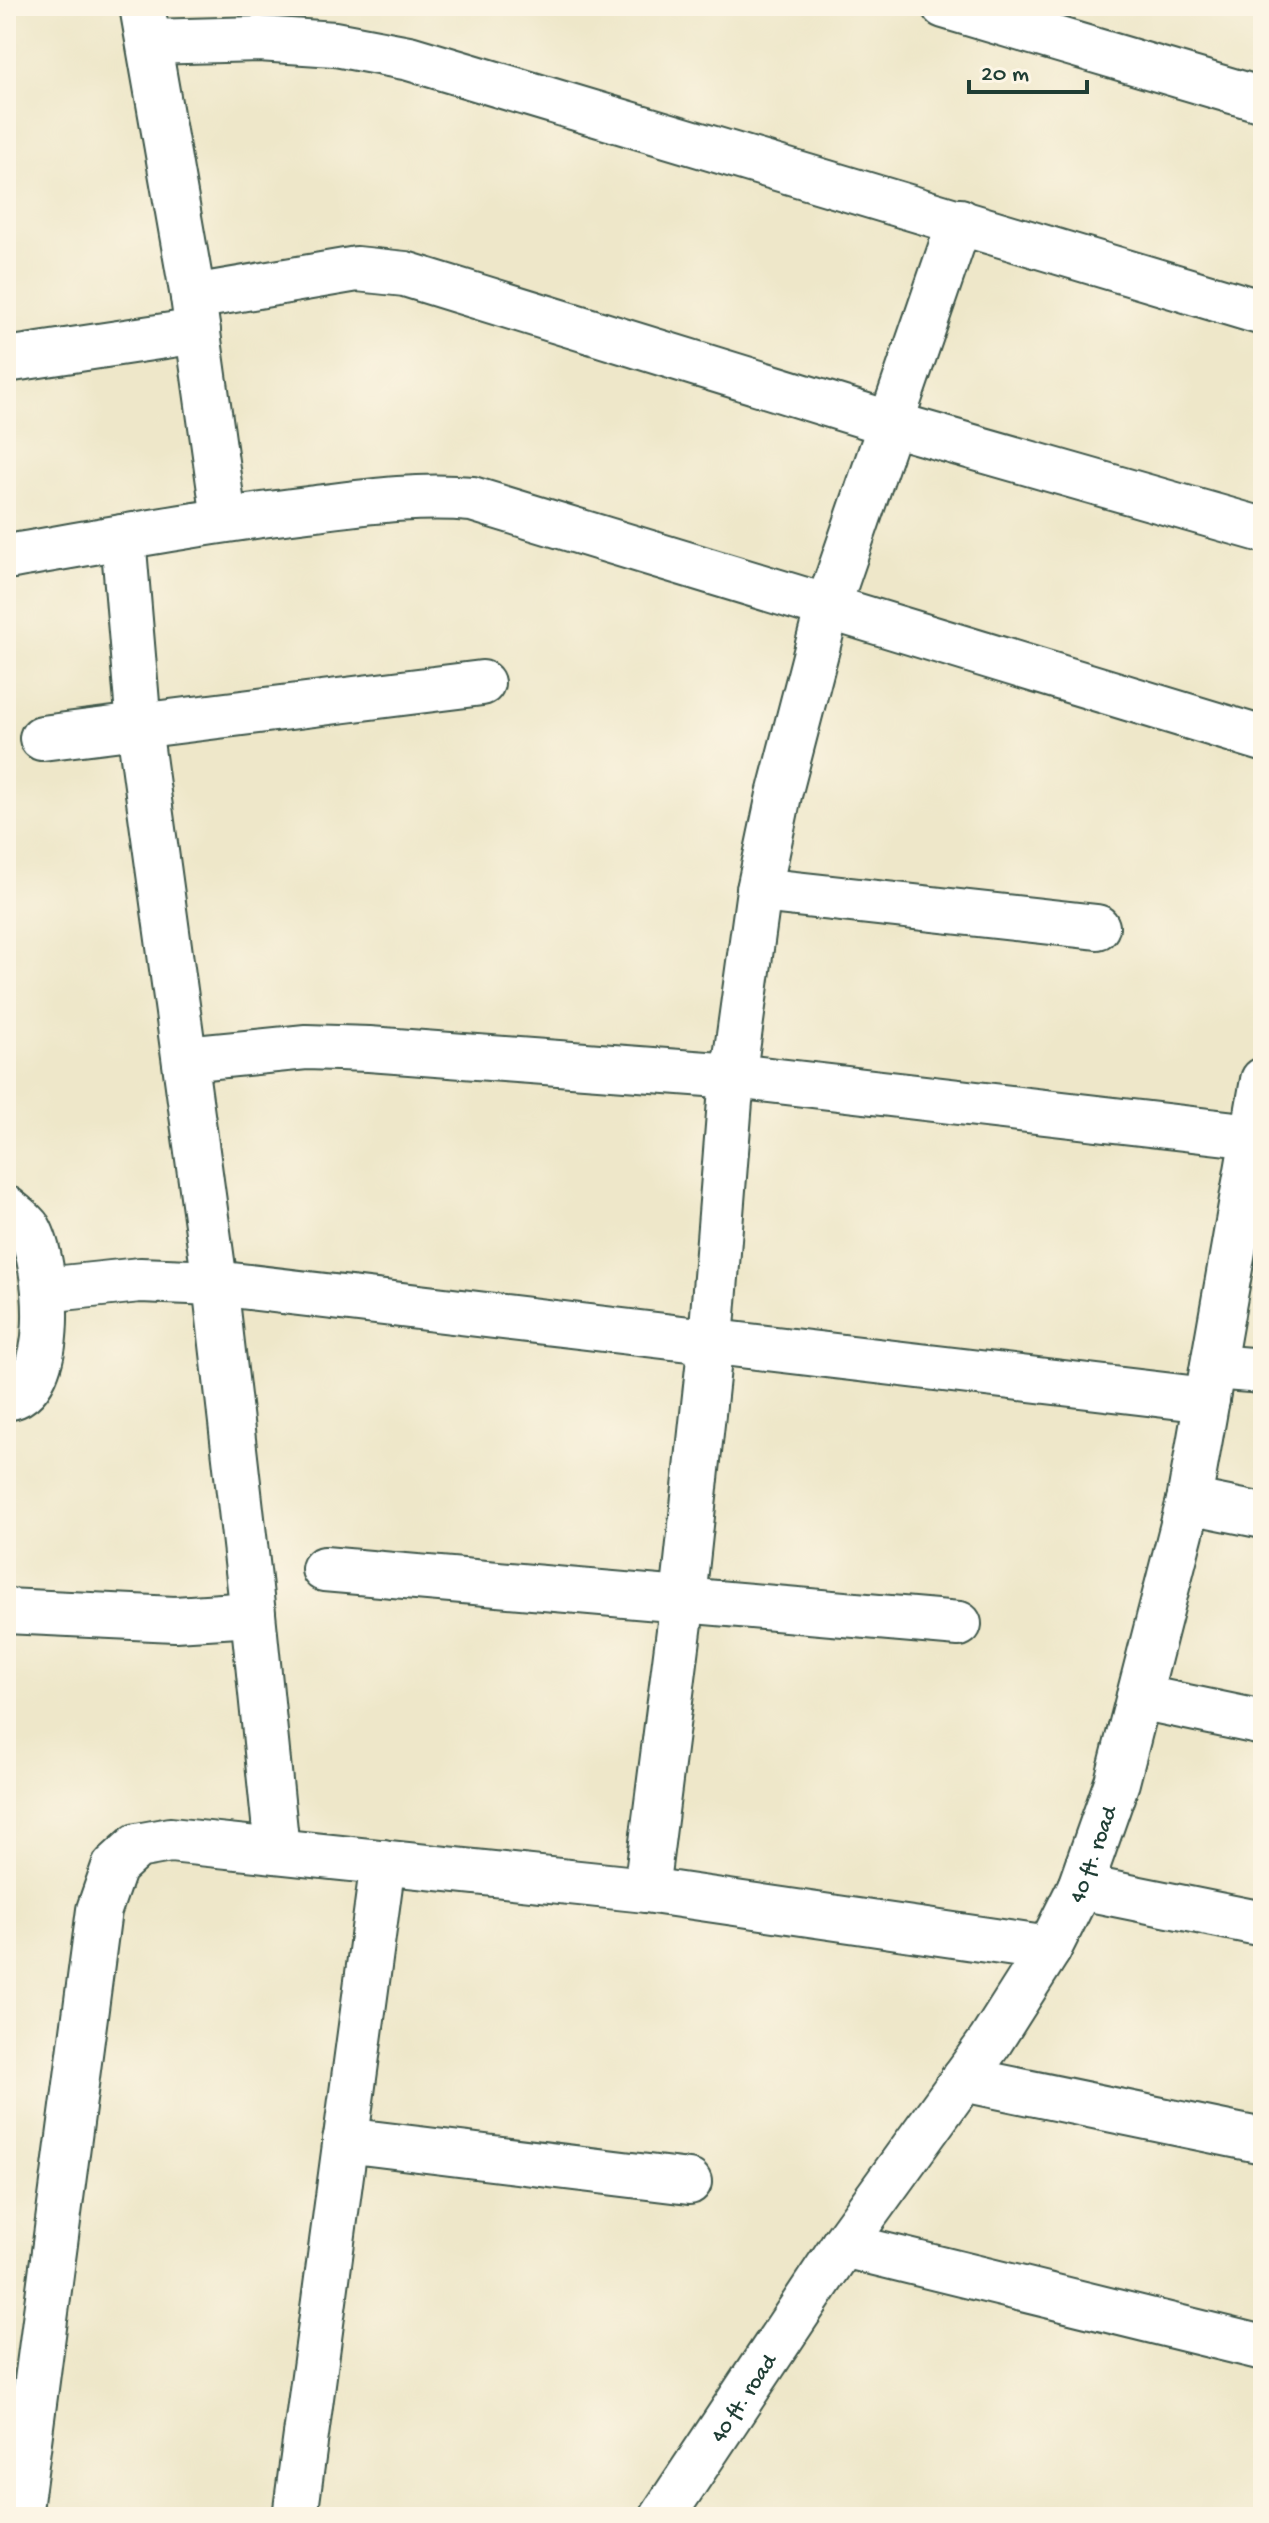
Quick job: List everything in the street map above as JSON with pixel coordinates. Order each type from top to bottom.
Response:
[{"type":"street","points":[[944,6],[1263,100]]},
{"type":"street","points":[[224,519],[195,314],[146,24],[259,39],[335,44],[409,58],[1263,313]]},
{"type":"street","points":[[646,1890],[683,1599],[711,1340],[734,1076],[759,890],[779,795],[828,606],[960,221]]},
{"type":"street","points":[[6,360],[195,314],[357,269],[392,272],[892,424],[1263,530]]},
{"type":"street","points":[[13,556],[224,519],[406,497],[472,499],[1263,739]]},
{"type":"street","points":[[123,537],[139,727],[215,1283],[277,1850]]},
{"type":"street","points":[[42,738],[482,683]]},
{"type":"street","points":[[759,890],[1097,927]]},
{"type":"street","points":[[185,1059],[321,1047],[734,1076],[1253,1136]]},
{"type":"street","name":"40 ft. road","points":[[662,2517],[843,2245],[963,2079],[1049,1949],[1080,1887],[1117,1782],[1189,1501],[1210,1384],[1254,1188],[1253,1136],[1263,1080]]},
{"type":"street","points":[[6,1208],[28,1227],[39,1256],[44,1290],[44,1341],[39,1364],[30,1385],[13,1398],[6,1398]]},
{"type":"street","points":[[44,1290],[140,1280],[215,1283],[711,1340],[1210,1384],[1263,1371]]},
{"type":"street","points":[[1189,1501],[1263,1516]]},
{"type":"street","points":[[324,1569],[959,1624]]},
{"type":"street","points":[[6,1611],[175,1619],[253,1614]]},
{"type":"street","points":[[1139,1697],[1263,1723]]},
{"type":"street","points":[[19,2517],[99,1910],[114,1867],[137,1846],[170,1840],[646,1890],[1049,1949]]},
{"type":"street","points":[[295,2517],[383,1862]]},
{"type":"street","points":[[1080,1887],[1263,1924]]},
{"type":"street","points":[[963,2079],[1263,2141]]},
{"type":"street","points":[[345,2140],[689,2182]]},
{"type":"street","points":[[843,2245],[1263,2348]]}]
